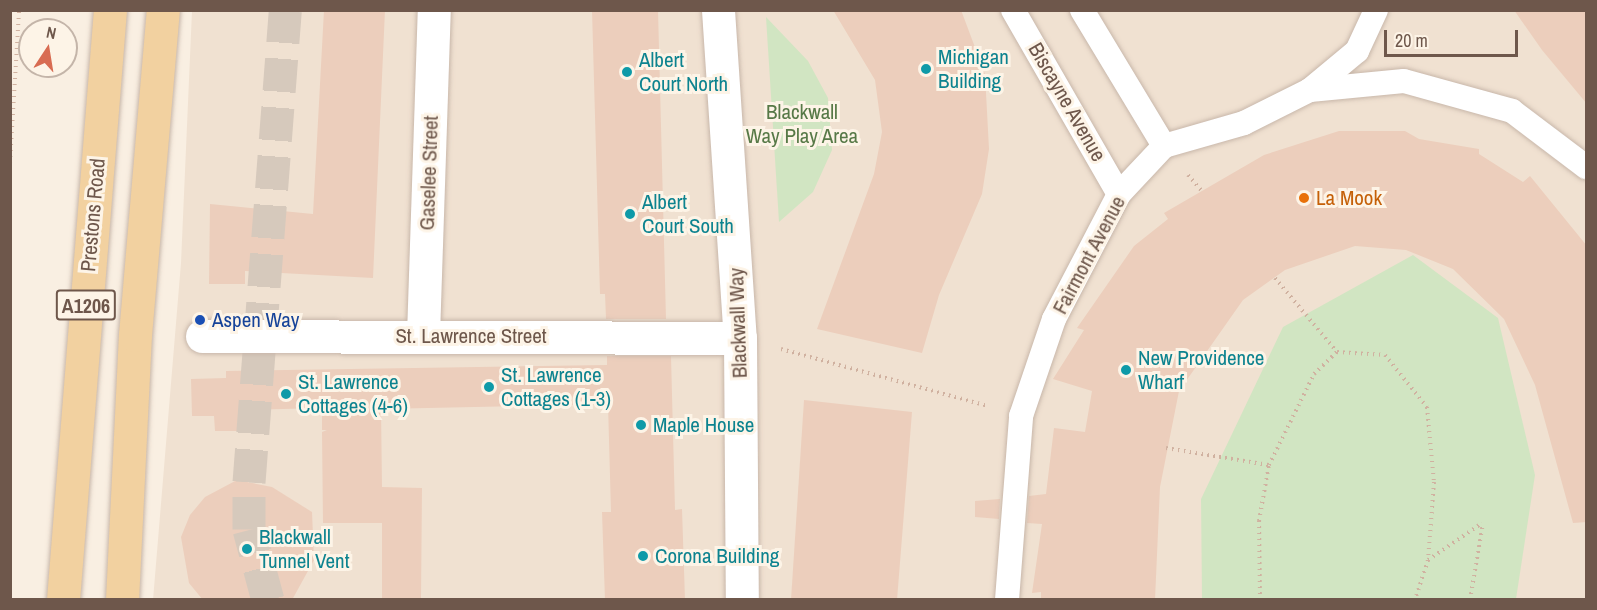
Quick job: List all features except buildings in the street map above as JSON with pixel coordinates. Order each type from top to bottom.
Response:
[{"type":"main road","name":"Prestons Road","points":[[63,600],[110,10]]},
{"type":"main road","name":"A1206","points":[[122,600],[135,335],[163,10]]},
{"type":"street","name":"Gaselee Street","points":[[423,335],[434,10]]},
{"type":"street","name":"Blackwall Way","points":[[718,10],[740,338],[742,600]]},
{"type":"street","name":"St. Lawrence Street","points":[[202,336],[423,335],[740,338]]},
{"type":"lane","name":"Biscayne Avenue","points":[[1013,10],[1119,194]]},
{"type":"lane","points":[[1082,10],[1164,146],[1244,123],[1310,90],[1356,51],[1376,10]]},
{"type":"lane","points":[[1310,90],[1404,81],[1512,111],[1587,167]]},
{"type":"lane","name":"Fairmont Avenue","points":[[1007,600],[1021,416],[1054,319],[1119,194],[1164,146]]},
{"type":"path","points":[[10,163],[19,10]]},
{"type":"path","points":[[1275,278],[1337,352],[1385,355],[1427,408],[1434,482],[1428,560],[1415,600]]},
{"type":"path","points":[[1260,600],[1259,521],[1269,465],[1314,374],[1337,352]]},
{"type":"path","points":[[796,353],[1021,416]]},
{"type":"path","points":[[1166,448],[1269,465]]},
{"type":"path","points":[[1428,560],[1483,523],[1470,600]]},
{"type":"shaded area","points":[[192,11],[1586,11],[1586,599],[153,600],[181,263]]},
{"type":"green space","name":"Blackwall Way Play Area","points":[[766,17],[808,61],[828,98],[832,150],[813,192],[779,222]]},
{"type":"green space","points":[[1413,255],[1498,318],[1535,475],[1516,599],[1202,599],[1201,499],[1283,327]]},
{"type":"tunnel","points":[[268,600],[249,529],[249,482],[285,10]]},
{"type":"place","name":"Michigan Building","points":[[926,69]]},
{"type":"place","name":"Albert Court North","points":[[627,72]]},
{"type":"place","name":"La Mook","points":[[1304,198]]},
{"type":"place","name":"Albert Court South","points":[[630,214]]},
{"type":"place","name":"Aspen Way","points":[[200,320]]},
{"type":"place","name":"New Providence Wharf","points":[[1126,370]]},
{"type":"place","name":"St. Lawrence Cottages (1-3)","points":[[489,387]]},
{"type":"place","name":"St. Lawrence Cottages (4-6)","points":[[286,394]]},
{"type":"place","name":"Maple House","points":[[641,425]]},
{"type":"place","name":"Blackwall Tunnel Vent","points":[[247,549]]},
{"type":"place","name":"Corona Building","points":[[643,556]]}]
